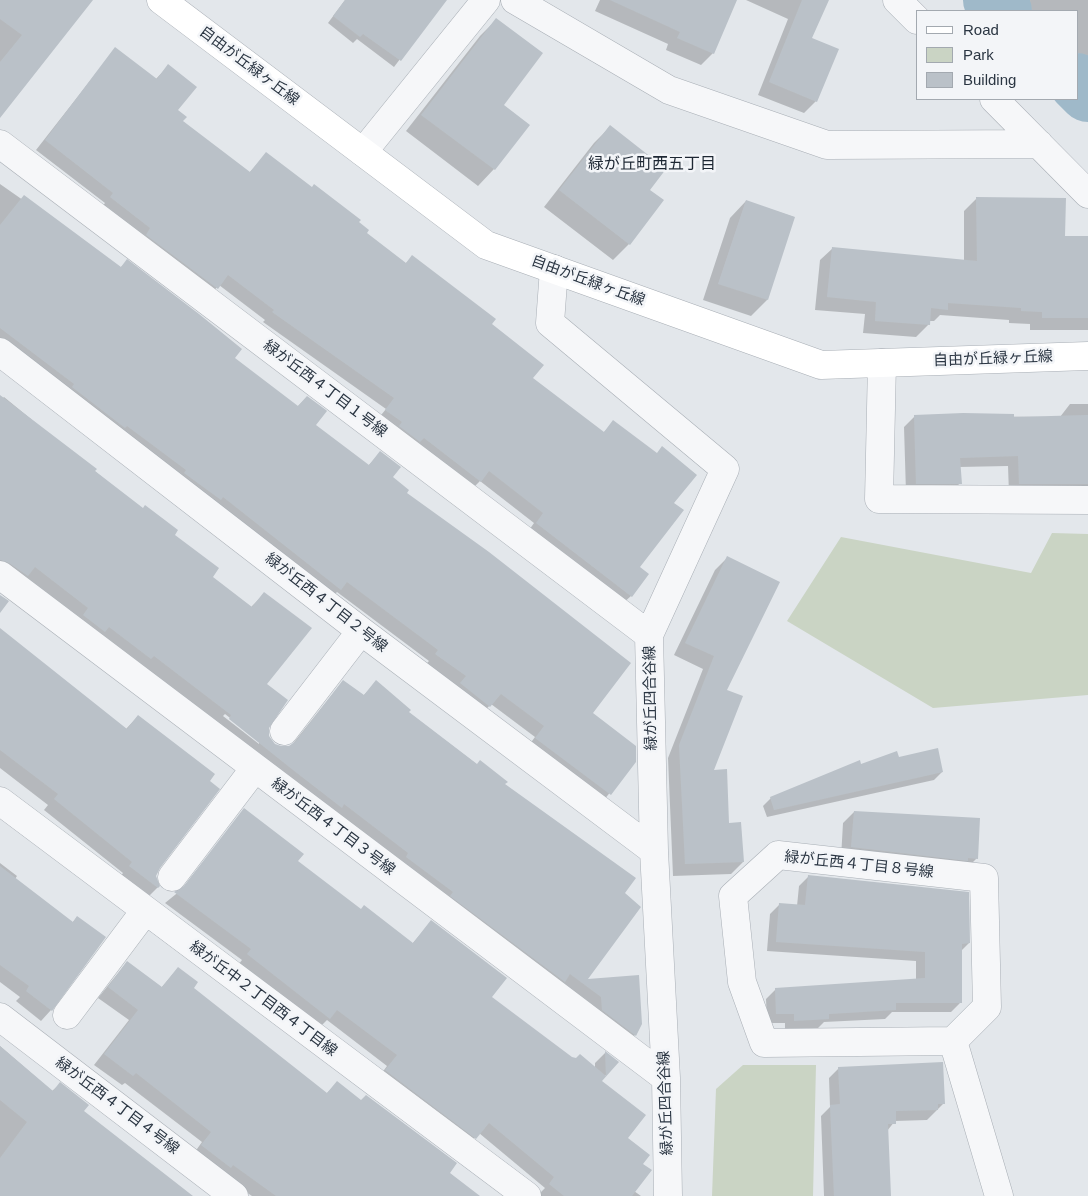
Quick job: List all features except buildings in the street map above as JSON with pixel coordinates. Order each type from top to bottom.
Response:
[{"type":"street","name":"自由が丘緑ヶ丘線","points":[[161,0],[486,245],[821,365],[1088,356]]},
{"type":"street","points":[[363,152],[486,0]]},
{"type":"street","points":[[515,0],[669,90],[827,145],[1039,144]]},
{"type":"street","points":[[897,0],[916,19]]},
{"type":"street","points":[[995,100],[1088,194]]},
{"type":"street","name":"緑が丘西４丁目１号線","points":[[0,144],[649,635]]},
{"type":"street","name":"緑が丘四合谷線","points":[[554,269],[550,322],[726,469],[649,635],[654,851],[666,1078],[668,1196]]},
{"type":"street","name":"緑が丘西４丁目２号線","points":[[0,352],[360,631],[654,851]]},
{"type":"street","points":[[882,363],[878,499],[1088,500]]},
{"type":"street","name":"緑が丘西４丁目３号線","points":[[0,576],[666,1078]]},
{"type":"street","points":[[284,731],[360,631]]},
{"type":"street","points":[[172,877],[256,768]]},
{"type":"street","name":"緑が丘中２丁目西４丁目線","points":[[0,801],[527,1196]]},
{"type":"street","name":"緑が丘西４丁目８号線","points":[[778,855],[984,878],[987,1006],[953,1040],[764,1043],[742,982],[733,896],[778,855]]},
{"type":"street","points":[[67,1015],[146,911]]},
{"type":"street","name":"緑が丘西４丁目４号線","points":[[0,1017],[234,1196]]},
{"type":"street","points":[[953,1040],[1000,1196]]},
{"type":"green space","points":[[1052,533],[1088,534],[1088,695],[933,708],[787,621],[841,537],[1031,573]]},
{"type":"green space","points":[[743,1065],[816,1065],[813,1196],[712,1196],[716,1089]]},
{"type":"waterway","points":[[992,0],[1002,10]]},
{"type":"waterway","points":[[1078,83],[1088,93]]},
{"type":"district","name":"緑が丘町西五丁目","points":[[652,165]]}]
